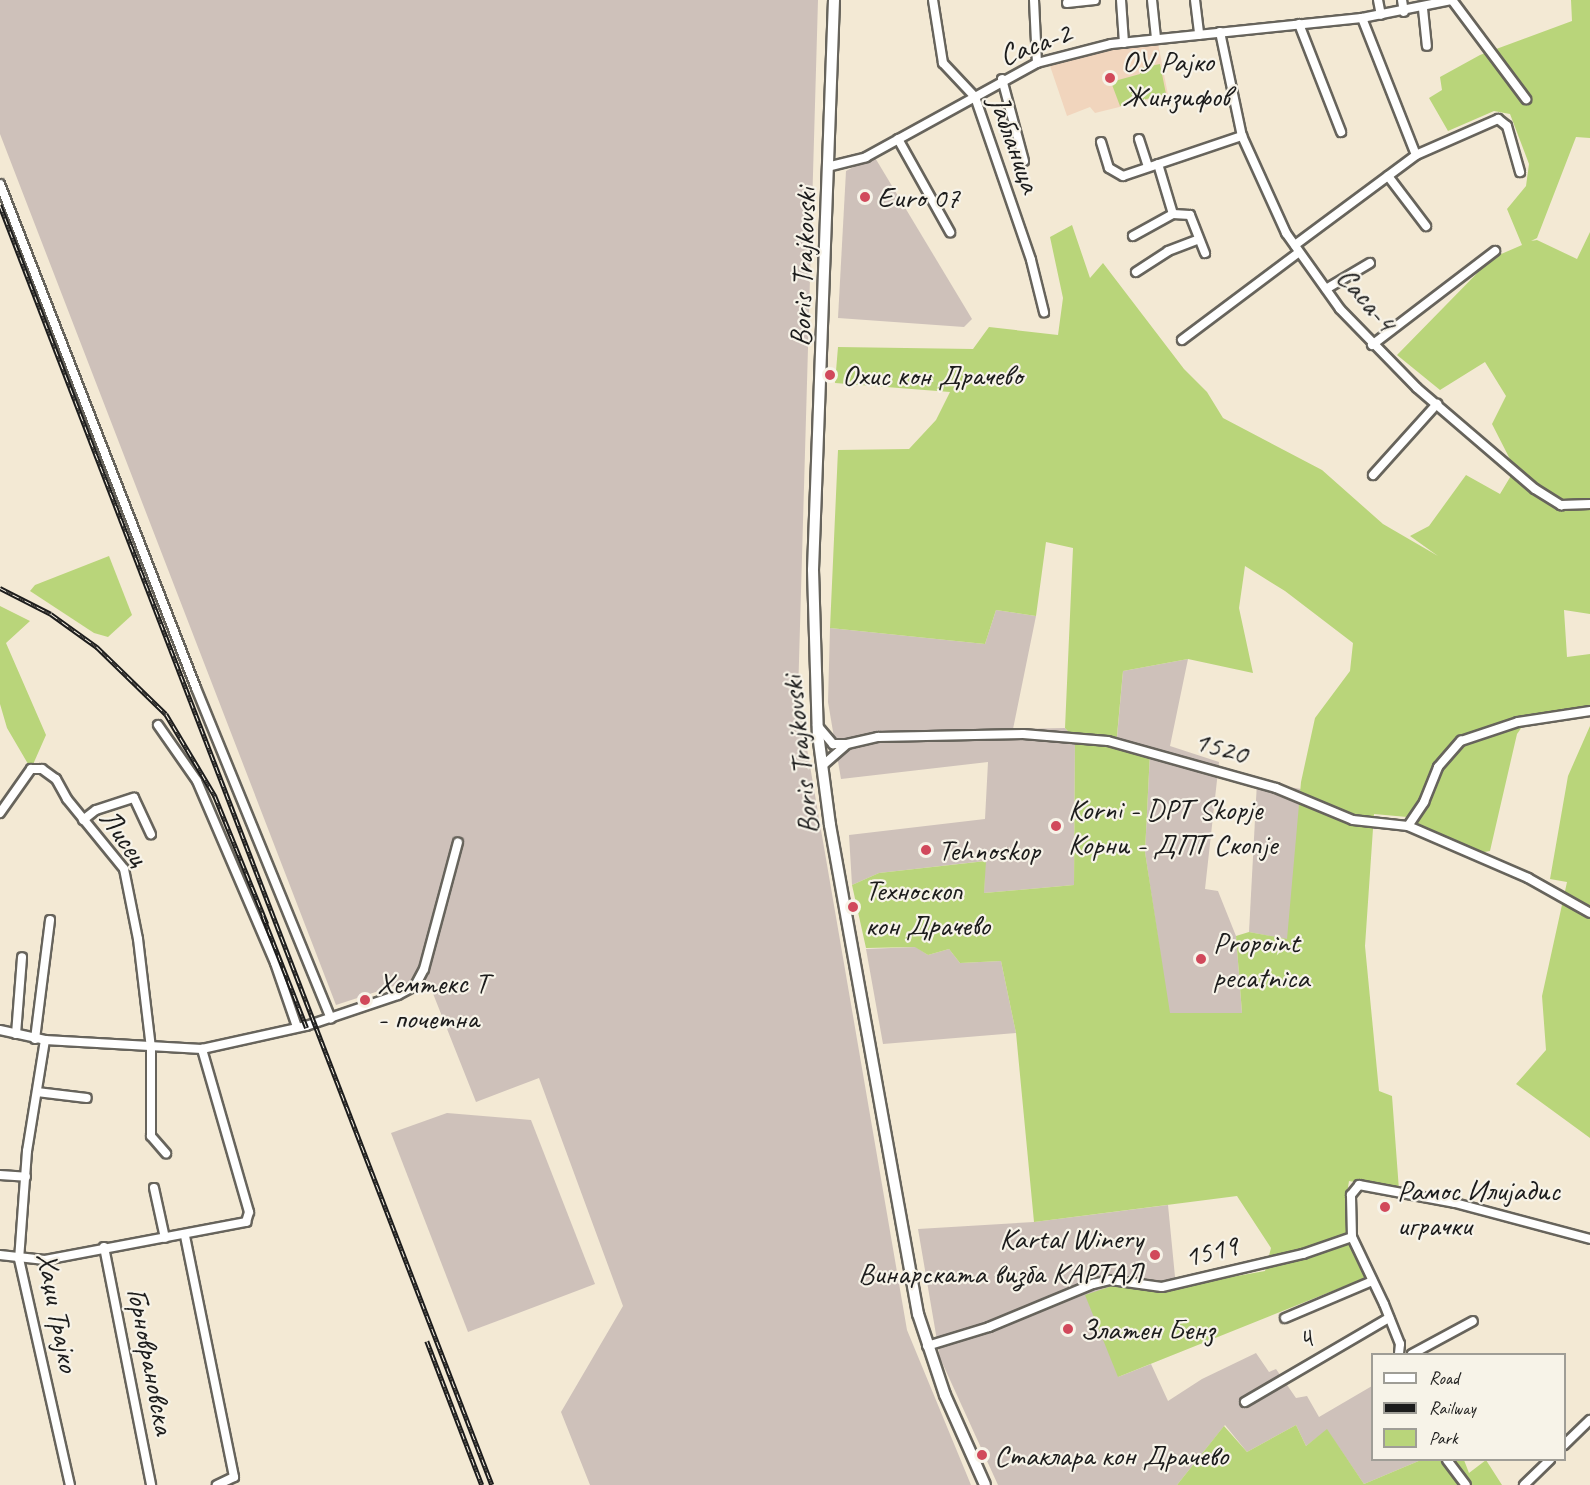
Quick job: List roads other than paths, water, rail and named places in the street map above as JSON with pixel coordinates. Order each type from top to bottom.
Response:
[{"type":"main road","name":"Boris Trajkovski","points":[[834,0],[831,166],[813,570],[817,725],[822,766],[918,1314],[927,1346],[985,1485]]},
{"type":"street","name":"Јабланица","points":[[933,0],[943,63],[975,97],[1031,260],[1044,312]]},
{"type":"street","points":[[1034,0],[1037,63]]},
{"type":"street","points":[[1067,3],[1095,0]]},
{"type":"street","points":[[1121,0],[1124,43]]},
{"type":"street","points":[[1152,0],[1156,39]]},
{"type":"street","points":[[1196,0],[1199,35]]},
{"type":"street","points":[[1378,0],[1381,15]]},
{"type":"street","points":[[1402,0],[1404,12]]},
{"type":"street","name":"Саса-2","points":[[831,166],[866,157],[975,97],[1002,79],[1037,63],[1124,43],[1362,18],[1423,9],[1452,0]]},
{"type":"street","points":[[1452,0],[1526,99]]},
{"type":"street","points":[[1423,9],[1427,46]]},
{"type":"street","points":[[1362,18],[1416,155]]},
{"type":"street","points":[[1299,24],[1341,132]]},
{"type":"street","name":"Саса-4","points":[[1220,32],[1242,136],[1297,248],[1326,289],[1372,345],[1437,405],[1552,500],[1573,506],[1590,504]]},
{"type":"street","points":[[1002,79],[1024,161]]},
{"type":"street","points":[[1182,340],[1416,155],[1498,118],[1507,126],[1520,172]]},
{"type":"street","points":[[1101,142],[1108,168],[1116,176],[1242,136]]},
{"type":"street","points":[[898,139],[950,232]]},
{"type":"street","points":[[1139,139],[1148,167]]},
{"type":"street","points":[[1158,164],[1173,214]]},
{"type":"street","points":[[1388,176],[1426,226]]},
{"type":"street","points":[[0,184],[196,688],[331,1018]]},
{"type":"street","points":[[1133,236],[1173,214],[1189,214],[1205,253]]},
{"type":"street","points":[[1136,272],[1168,251],[1199,239]]},
{"type":"street","points":[[1372,345],[1495,251]]},
{"type":"street","points":[[1326,289],[1370,263]]},
{"type":"street","points":[[1373,475],[1437,405]]},
{"type":"street","points":[[1408,826],[1424,802],[1438,767],[1470,735],[1518,722],[1590,711]]},
{"type":"street","points":[[158,725],[198,781],[275,963],[297,1027]]},
{"type":"street","points":[[817,725],[833,744],[847,744]]},
{"type":"street","name":"1520","points":[[822,766],[847,744],[862,738],[895,735],[1084,737],[1276,788],[1353,819],[1408,826],[1528,878],[1590,913]]},
{"type":"street","name":"Лисец","points":[[0,813],[35,767],[53,775],[83,820],[124,869],[138,939],[151,1048],[151,1136],[166,1153]]},
{"type":"street","points":[[83,820],[96,810],[134,798],[151,834]]},
{"type":"street","points":[[0,1030],[45,1040],[151,1048],[202,1049],[331,1018],[398,995],[418,982],[458,842]]},
{"type":"street","points":[[35,1038],[50,920]]},
{"type":"street","points":[[16,1034],[22,957]]},
{"type":"street","name":"Хаџи Трајко","points":[[45,1040],[26,1177],[19,1259],[70,1485]]},
{"type":"street","points":[[0,1255],[19,1259],[45,1260],[104,1247],[240,1226],[249,1218],[202,1049]]},
{"type":"street","points":[[37,1092],[87,1098]]},
{"type":"street","points":[[0,1175],[26,1177]]},
{"type":"street","points":[[1399,1353],[1400,1344],[1352,1237],[1351,1195],[1359,1185],[1455,1203],[1590,1239]]},
{"type":"street","points":[[154,1188],[165,1238]]},
{"type":"street","points":[[185,1236],[234,1477],[217,1485]]},
{"type":"street","name":"1519","points":[[927,1346],[989,1327],[1093,1284],[1111,1280],[1162,1287],[1303,1254],[1352,1237]]},
{"type":"street","name":"Горноврановска","points":[[104,1247],[151,1485]]},
{"type":"street","points":[[1285,1318],[1372,1281]]},
{"type":"street","name":"4","points":[[1245,1402],[1389,1318]]},
{"type":"street","points":[[1414,1353],[1473,1321]]},
{"type":"street","points":[[1566,1443],[1590,1420]]},
{"type":"street","points":[[1448,1461],[1466,1485]]},
{"type":"street","points":[[1524,1485],[1549,1461]]},
{"type":"railway","points":[[0,205],[492,1485]]},
{"type":"railway","points":[[0,588],[51,614],[97,647],[166,714],[215,796],[267,924]]},
{"type":"railway","points":[[263,916],[307,1028]]},
{"type":"railway","points":[[427,1341],[482,1485]]},
{"type":"place","name":"ОУ Рајко Жинзифов","points":[[1110,78]]},
{"type":"place","name":"Euro 07","points":[[865,197]]},
{"type":"place","name":"Охис кон Драчево","points":[[830,375]]},
{"type":"place","name":"Korni - DPT Skopje Корни - ДПТ Скопје","points":[[1056,826]]},
{"type":"place","name":"Tehnoskop","points":[[926,850]]},
{"type":"place","name":"Техноскоп кон Драчево","points":[[853,907]]},
{"type":"place","name":"Propoint pecatnica","points":[[1201,959]]},
{"type":"place","name":"Хемтекс Т - почетна","points":[[365,1000]]},
{"type":"place","name":"Рамос Илијадис играчки","points":[[1385,1207]]},
{"type":"place","name":"Kartal Winery Винарската визба КАРТАЛ","points":[[1155,1255]]},
{"type":"place","name":"Златен Бенз","points":[[1068,1329]]},
{"type":"place","name":"Стаклара кон Драчево","points":[[982,1455]]}]
